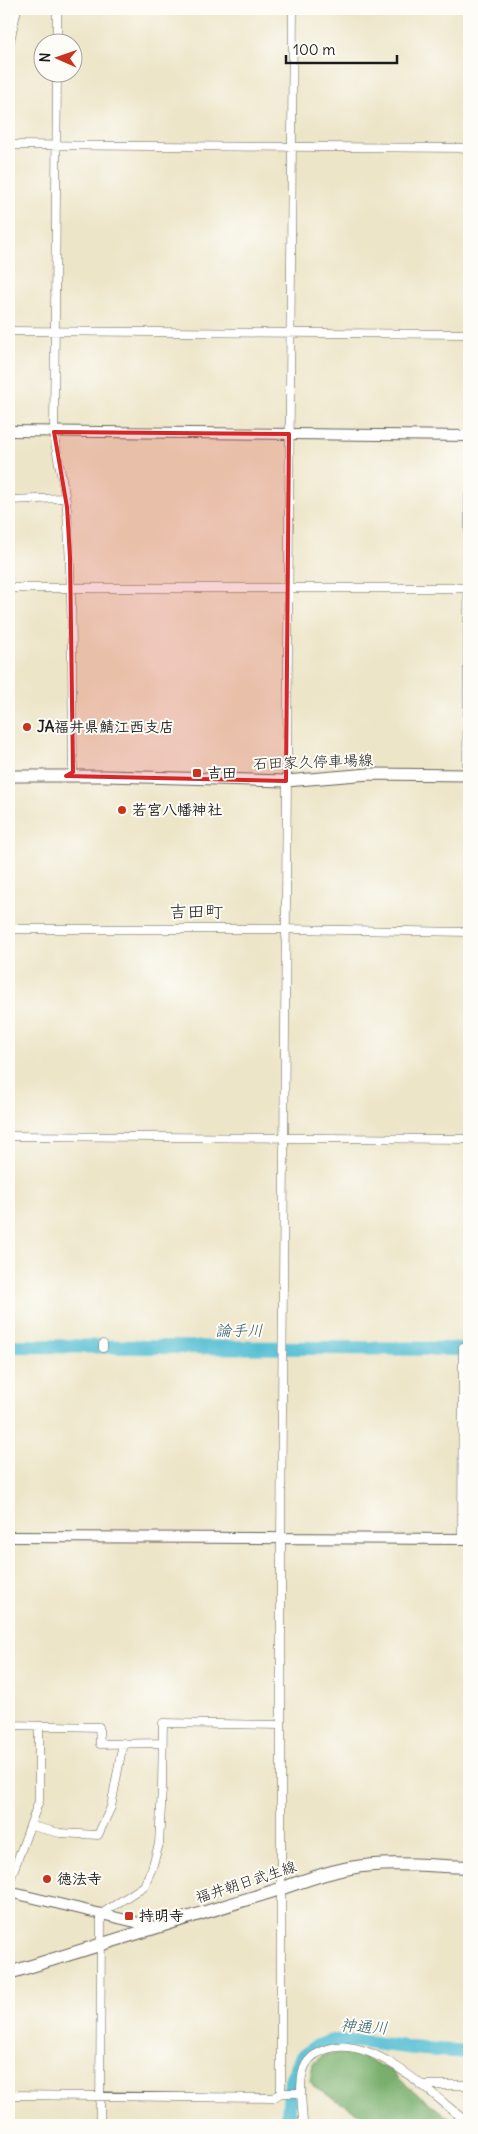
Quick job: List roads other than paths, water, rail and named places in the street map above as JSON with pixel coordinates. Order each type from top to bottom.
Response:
[{"type":"main road","name":"石田家久停車場線","points":[[9,776],[286,781],[369,774],[468,775]]},
{"type":"main road","name":"福井朝日武生線","points":[[9,1973],[101,1946],[280,1889],[324,1873],[351,1867],[386,1865],[469,1867]]},
{"type":"street","points":[[9,46],[17,9]]},
{"type":"street","points":[[57,9],[57,32]]},
{"type":"street","points":[[281,2093],[282,1346],[293,9]]},
{"type":"street","points":[[57,82],[54,432],[65,498],[70,558],[73,772],[66,776]]},
{"type":"street","points":[[9,144],[469,148]]},
{"type":"street","points":[[9,331],[469,334]]},
{"type":"street","points":[[9,432],[469,436]]},
{"type":"street","points":[[468,775],[469,495]]},
{"type":"street","points":[[9,500],[65,498]]},
{"type":"street","points":[[9,588],[469,588]]},
{"type":"street","points":[[9,929],[285,929],[469,932]]},
{"type":"street","points":[[9,1136],[469,1139]]},
{"type":"street","points":[[9,1537],[465,1539],[463,1349]]},
{"type":"street","points":[[101,1914],[144,1886],[152,1868],[159,1844],[163,1723],[280,1725]]},
{"type":"street","points":[[9,1725],[99,1727],[100,1744],[162,1743]]},
{"type":"street","points":[[9,1883],[40,1801],[39,1726]]},
{"type":"street","points":[[31,1826],[60,1833],[98,1835],[111,1806],[123,1744]]},
{"type":"street","points":[[9,1892],[156,1927]]},
{"type":"street","points":[[100,2125],[101,1914]]},
{"type":"street","points":[[303,2125],[298,2094],[305,2066],[314,2055],[322,2050],[342,2045],[356,2048],[398,2067],[462,2118],[469,2120]]},
{"type":"street","points":[[420,2085],[469,2085]]},
{"type":"street","points":[[9,2095],[273,2098],[281,2093],[298,2094]]},
{"type":"waterway","name":"論手川","points":[[9,1346],[469,1349]]},
{"type":"waterway","name":"神通川","points":[[287,2125],[291,2081],[301,2058],[315,2047],[332,2041],[357,2041],[422,2049],[469,2052]]},
{"type":"place","name":"JA福井県鯖江西支店","points":[[27,727]]},
{"type":"place","name":"吉田","points":[[197,773]]},
{"type":"place","name":"若宮八幡神社","points":[[122,810]]},
{"type":"place","name":"徳法寺","points":[[47,1879]]},
{"type":"place","name":"持明寺","points":[[129,1916]]},
{"type":"district","name":"吉田町","points":[[196,912]]}]
